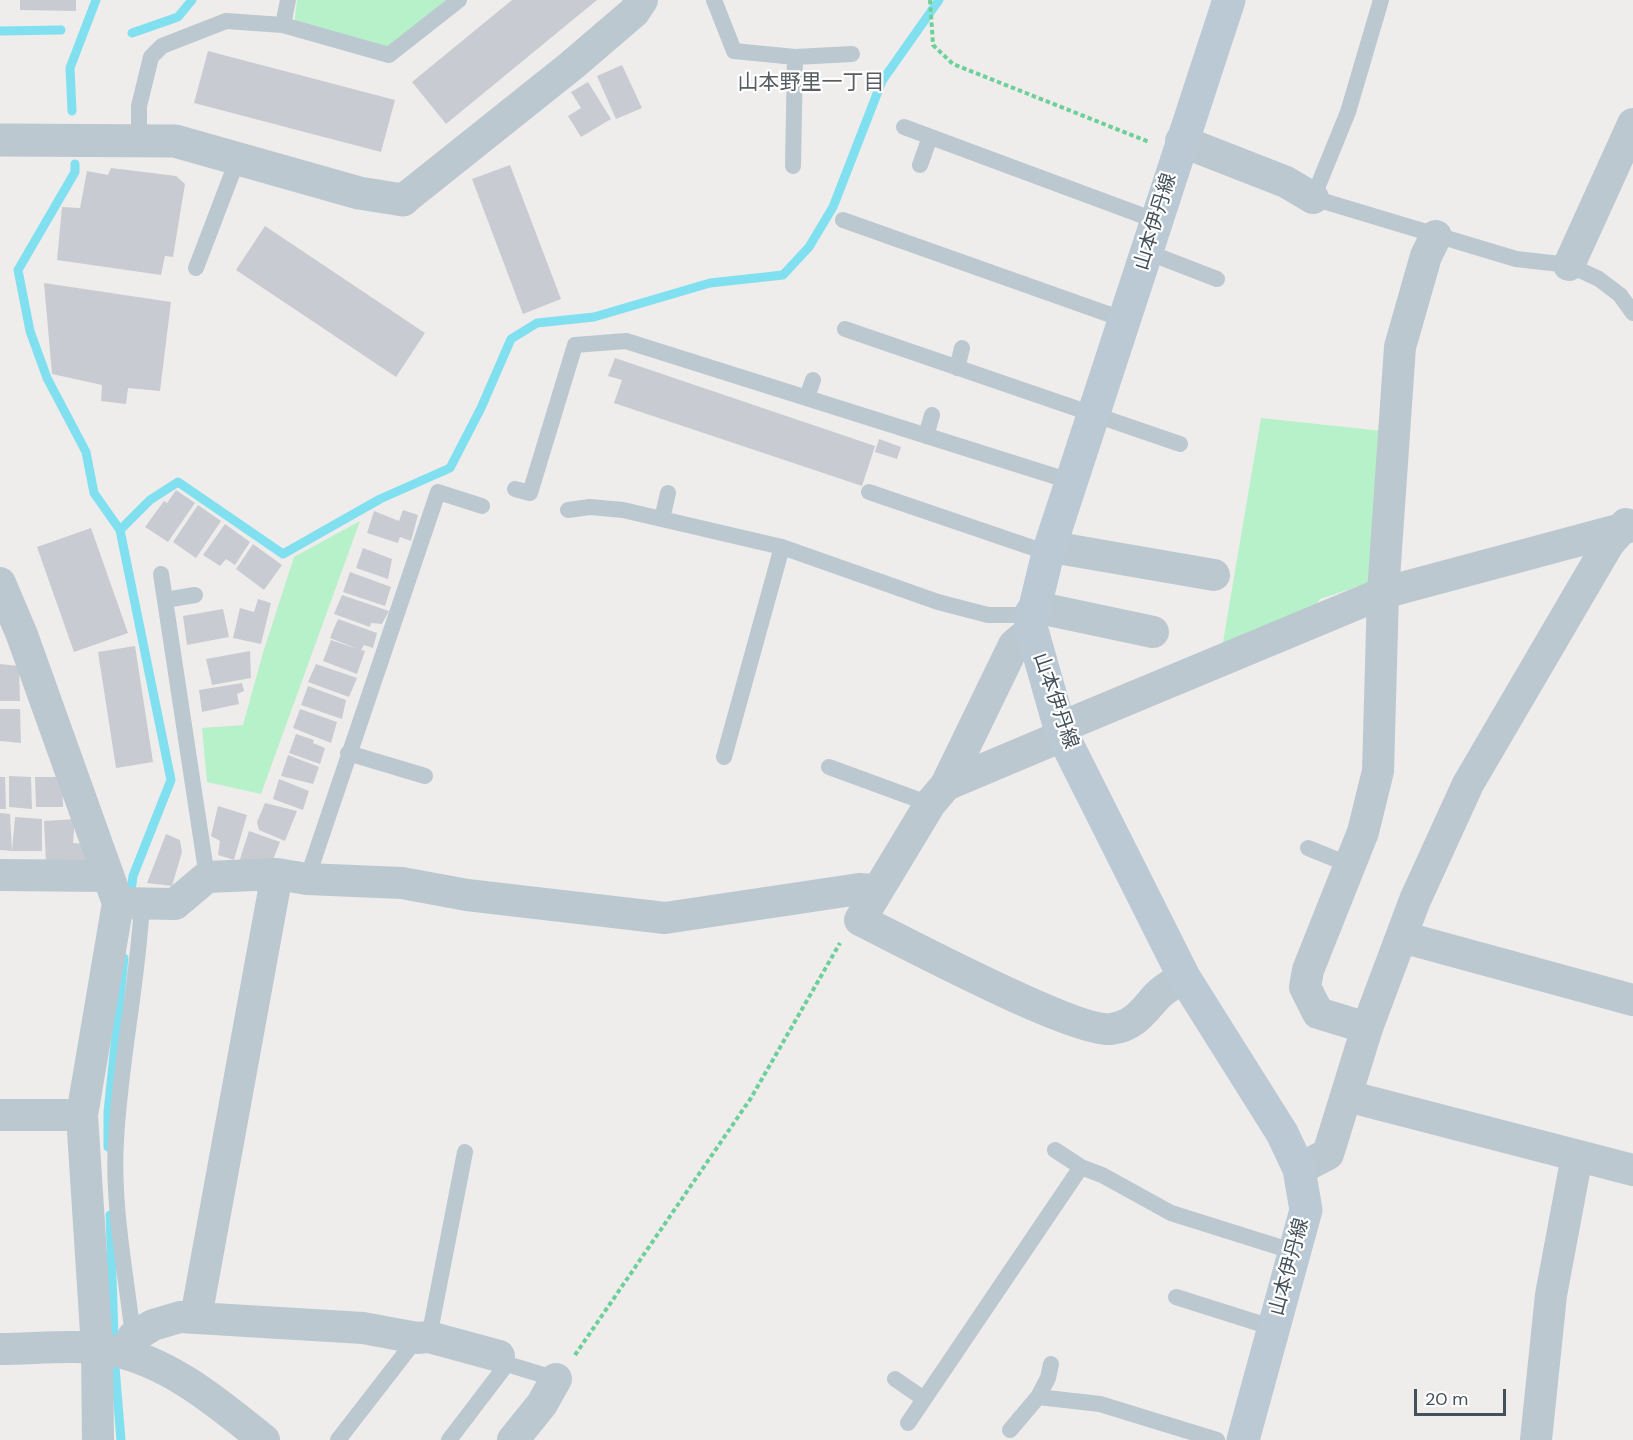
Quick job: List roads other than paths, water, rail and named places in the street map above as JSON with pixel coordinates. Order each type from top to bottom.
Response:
[{"type":"main road","name":"山本伊丹線","points":[[1229,0],[1093,415],[1050,550],[1032,617],[1061,732],[1184,976],[1282,1133],[1299,1169],[1306,1210],[1243,1440]]},
{"type":"street","points":[[0,140],[175,141],[359,193],[403,200],[571,66],[634,12],[642,0]]},
{"type":"street","points":[[1569,265],[1626,159],[1633,124]]},
{"type":"street","points":[[1179,147],[1286,182],[1313,198]]},
{"type":"street","points":[[1367,1028],[1318,1013],[1305,987],[1308,970],[1363,832],[1378,771],[1383,593],[1400,347],[1426,256],[1436,236]]},
{"type":"street","points":[[938,795],[1055,739],[1071,723],[1383,593],[1628,524]]},
{"type":"street","points":[[1299,1169],[1328,1154],[1367,1028],[1415,900],[1468,784],[1543,653],[1628,524]]},
{"type":"street","points":[[1050,550],[1214,575]]},
{"type":"street","points":[[0,583],[11,636],[122,894],[82,1115],[97,1348],[98,1440]]},
{"type":"street","points":[[1153,632],[1032,617],[1014,645],[938,795],[876,890],[860,920],[1051,1012],[1093,1029],[1110,1030],[1140,1018],[1159,994],[1184,976]]},
{"type":"street","points":[[0,875],[175,904],[207,877],[292,876],[402,883],[467,895],[665,918],[859,889],[876,890]]},
{"type":"street","points":[[195,1317],[292,876]]},
{"type":"street","points":[[1402,937],[1633,1000]]},
{"type":"street","points":[[1347,1096],[1633,1170]]},
{"type":"street","points":[[0,1115],[82,1115]]},
{"type":"street","points":[[1536,1440],[1551,1295],[1577,1156]]},
{"type":"street","points":[[131,1346],[153,1325],[180,1317],[195,1317],[363,1328],[423,1337],[503,1360]]},
{"type":"street","points":[[0,1349],[131,1346],[188,1384],[264,1440]]},
{"type":"street","points":[[513,1440],[542,1404],[556,1379]]},
{"type":"lane","points":[[283,25],[288,0]]},
{"type":"lane","points":[[139,139],[139,106],[150,57],[162,46],[226,21],[283,25],[389,55],[459,0]]},
{"type":"lane","points":[[714,0],[734,51],[795,57],[852,54]]},
{"type":"lane","points":[[1381,0],[1348,112],[1313,198],[1516,259],[1569,265],[1599,279],[1620,295],[1633,313]]},
{"type":"lane","points":[[793,166],[795,57]]},
{"type":"lane","points":[[904,127],[1157,221]]},
{"type":"lane","points":[[920,165],[930,137]]},
{"type":"lane","points":[[196,268],[238,158]]},
{"type":"lane","points":[[843,220],[1125,320]]},
{"type":"lane","points":[[1147,252],[1217,279]]},
{"type":"lane","points":[[845,329],[1180,444]]},
{"type":"lane","points":[[515,489],[530,493],[576,345],[626,341],[1073,482]]},
{"type":"lane","points":[[957,368],[963,348]]},
{"type":"lane","points":[[807,397],[813,380]]},
{"type":"lane","points":[[926,436],[932,415]]},
{"type":"lane","points":[[292,876],[348,753],[362,711],[376,681],[438,492],[482,506]]},
{"type":"lane","points":[[869,492],[1050,550]]},
{"type":"lane","points":[[662,519],[668,493]]},
{"type":"lane","points":[[568,510],[590,507],[623,510],[782,548],[938,602],[988,615],[1032,617]]},
{"type":"lane","points":[[724,757],[782,548]]},
{"type":"lane","points":[[161,574],[207,877]]},
{"type":"lane","points":[[165,600],[195,595]]},
{"type":"lane","points":[[348,753],[425,776]]},
{"type":"lane","points":[[829,767],[938,795]]},
{"type":"lane","points":[[1308,848],[1350,865]]},
{"type":"lane","points":[[122,894],[140,950],[116,1141],[117,1203],[131,1346]]},
{"type":"lane","points":[[1055,1150],[1081,1167],[1102,1175],[1171,1213],[1294,1252]]},
{"type":"lane","points":[[338,1440],[423,1337],[457,1228],[465,1152]]},
{"type":"lane","points":[[908,1423],[1081,1167]]},
{"type":"lane","points":[[1176,1297],[1274,1328]]},
{"type":"lane","points":[[449,1440],[503,1360],[556,1379]]},
{"type":"lane","points":[[1011,1430],[1038,1397],[1048,1378],[1051,1364]]},
{"type":"lane","points":[[895,1379],[924,1399]]},
{"type":"lane","points":[[1038,1397],[1100,1404],[1217,1440]]},
{"type":"waterway","points":[[72,111],[70,68],[96,0]]},
{"type":"waterway","points":[[132,33],[178,17],[192,0]]},
{"type":"waterway","points":[[130,899],[133,876],[171,780],[120,530],[150,500],[178,482],[283,554],[380,499],[450,468],[481,408],[511,339],[537,323],[594,317],[710,283],[783,275],[809,247],[833,207],[882,81],[939,0]]},
{"type":"waterway","points":[[0,31],[61,30]]},
{"type":"waterway","points":[[75,164],[75,172],[18,270],[30,331],[47,378],[86,452],[94,493],[120,530]]},
{"type":"waterway","points":[[108,1147],[108,1112],[124,958]]},
{"type":"waterway","points":[[110,1215],[114,1337]]},
{"type":"waterway","points":[[115,1367],[121,1440]]},
{"type":"district","name":"山本野里一丁目","points":[[811,83]]}]
